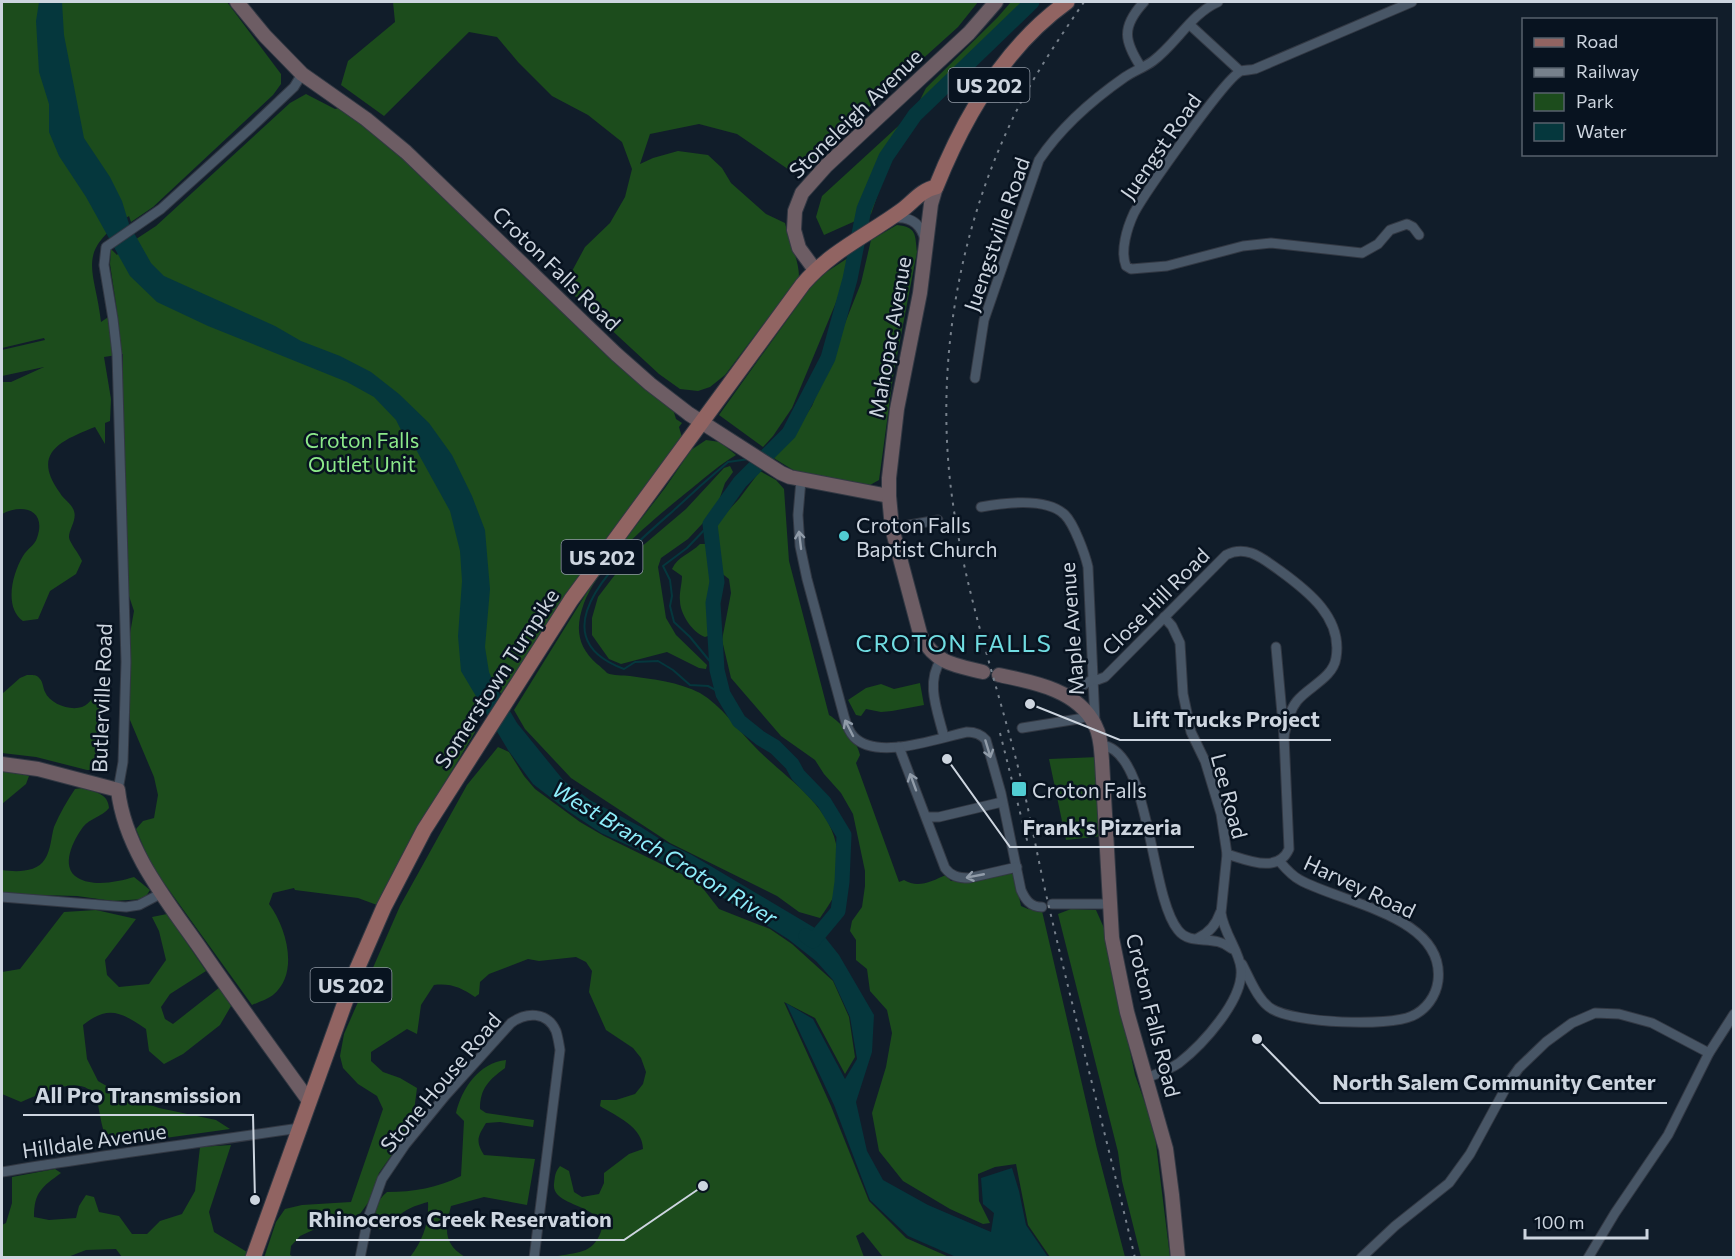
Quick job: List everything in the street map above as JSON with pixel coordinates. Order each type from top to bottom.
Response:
[{"type":"main road","name":"US 202","points":[[936,187],[954,142],[1003,64],[1030,32],[1067,2]]},
{"type":"main road","name":"Somerstown Turnpike","points":[[253,1257],[357,969],[384,907],[430,821],[508,696],[576,591],[815,270],[924,191],[936,187]]},
{"type":"street","name":"Croton Falls Road","points":[[237,2],[265,36],[302,74],[366,119],[406,152],[616,354],[663,394],[781,473],[801,480],[889,496]]},
{"type":"street","name":"Stoneleigh Avenue","points":[[815,270],[799,248],[794,230],[795,211],[802,193],[817,175],[969,33],[996,2]]},
{"type":"street","points":[[1141,67],[1126,39],[1127,28],[1132,17],[1144,2]]},
{"type":"street","name":"Juengstville Road","points":[[975,378],[984,320],[1039,160],[1073,119],[1125,78],[1153,60],[1201,13],[1218,2]]},
{"type":"street","points":[[1190,25],[1240,71],[1255,69],[1412,2]]},
{"type":"street","name":"Juengst Road","points":[[1240,71],[1216,96],[1134,214],[1124,243],[1126,266],[1131,269],[1167,266],[1243,246],[1271,243],[1362,254],[1378,244],[1390,230],[1407,224],[1413,227],[1419,235]]},
{"type":"street","name":"Butlerville Road","points":[[302,74],[294,87],[162,210],[111,243],[105,252],[104,265],[117,354],[126,662],[123,762],[118,790],[124,821],[134,844],[162,893],[309,1101]]},
{"type":"street","name":"Mahopac Avenue","points":[[936,187],[931,204],[920,293],[897,409],[889,496],[892,528],[921,637],[933,654],[941,660]]},
{"type":"street","points":[[884,222],[903,217],[915,222],[920,227],[926,244]]},
{"type":"street","points":[[801,480],[798,515],[804,564],[847,725],[855,738],[881,748],[899,747],[967,732],[974,732],[983,737],[1002,802],[1024,897],[1034,906],[1042,907]]},
{"type":"street","name":"Maple Avenue","points":[[981,507],[1015,503],[1041,505],[1062,513],[1068,519],[1088,567],[1093,679],[1092,720]]},
{"type":"street","points":[[892,528],[938,520]]},
{"type":"street","name":"Close Hill Road","points":[[1066,696],[1093,679],[1105,677],[1226,555],[1239,551],[1254,553],[1314,596],[1327,614],[1336,638],[1336,660],[1332,670],[1296,702],[1284,736]]},
{"type":"street","name":"Lee Road","points":[[1164,617],[1173,626],[1180,643],[1183,694],[1188,721],[1205,761],[1218,802],[1227,854],[1222,921],[1238,957]]},
{"type":"street","points":[[1227,854],[1261,863],[1280,862],[1286,856],[1289,842],[1284,736],[1276,647]]},
{"type":"street","points":[[944,737],[937,716],[933,680],[934,672],[941,660],[983,672]]},
{"type":"street","points":[[999,675],[1041,685],[1066,696],[1092,720]]},
{"type":"street","points":[[1022,728],[1078,719],[1092,720]]},
{"type":"street","name":"Croton Falls Road","points":[[1092,720],[1101,745],[1112,938],[1119,978],[1166,1150],[1178,1257]]},
{"type":"street","points":[[1101,745],[1114,748],[1131,773],[1142,803],[1169,914],[1182,934],[1194,939],[1213,939],[1221,942],[1238,957],[1241,974],[1231,1004],[1213,1029],[1171,1068],[1146,1078]]},
{"type":"street","points":[[899,747],[945,868],[954,876],[969,878],[1017,867]]},
{"type":"street","points":[[2,764],[38,769],[118,790]]},
{"type":"street","points":[[927,817],[939,818],[1002,802]]},
{"type":"street","name":"Harvey Road","points":[[1238,957],[1267,1005],[1282,1013],[1301,1017],[1364,1022],[1400,1020],[1418,1014],[1436,990],[1438,971],[1433,952],[1419,934],[1390,916],[1307,884],[1294,876],[1280,862]]},
{"type":"street","points":[[2,897],[126,907],[139,905],[162,893]]},
{"type":"street","points":[[1052,904],[1109,904]]},
{"type":"street","points":[[1194,939],[1207,933],[1214,926],[1222,905]]},
{"type":"street","points":[[1362,1257],[1395,1226],[1449,1183],[1470,1154],[1509,1082],[1546,1042],[1572,1023],[1595,1013],[1619,1014],[1652,1023],[1709,1053]]},
{"type":"street","name":"Stone House Road","points":[[360,1257],[368,1218],[382,1179],[405,1145],[452,1088],[511,1023],[529,1014],[538,1015],[555,1030],[560,1050],[534,1257]]},
{"type":"street","points":[[1588,1257],[1668,1135],[1709,1053],[1734,1014]]},
{"type":"street","name":"Hilldale Avenue","points":[[2,1172],[299,1128]]},
{"type":"green space","name":"Croton Falls Outlet Unit","points":[[2,2],[227,2],[281,74],[281,84],[273,95],[153,207],[131,222],[129,216],[101,241],[94,252],[92,263],[101,322],[117,311],[110,264],[111,249],[117,255],[121,249],[156,226],[290,103],[306,94],[335,109],[339,108],[395,151],[528,277],[673,409],[676,419],[682,423],[679,427],[683,441],[549,622],[501,694],[494,679],[470,714],[475,732],[410,841],[377,905],[358,898],[295,890],[294,888],[273,893],[269,904],[281,925],[288,950],[286,975],[281,986],[273,995],[252,1005],[151,865],[136,829],[143,821],[154,818],[158,795],[154,777],[130,720],[126,656],[134,611],[128,593],[122,432],[123,354],[104,357],[111,399],[110,421],[105,423],[105,444],[95,427],[61,443],[49,458],[48,468],[52,479],[74,511],[69,537],[82,561],[76,574],[50,591],[38,619],[23,621],[13,608],[13,581],[19,563],[36,540],[39,521],[36,515],[25,509],[2,514],[2,382],[11,382],[44,367],[2,376],[2,350],[45,340],[44,338],[2,348]]},
{"type":"green space","points":[[393,2],[978,2],[958,27],[795,174],[737,134],[699,124],[650,134],[640,164],[678,151],[708,155],[722,168],[731,183],[766,214],[785,223],[797,264],[799,277],[725,375],[710,387],[698,391],[680,389],[659,374],[564,286],[585,247],[610,223],[625,197],[632,169],[622,142],[588,115],[552,96],[497,37],[469,32],[384,116],[341,85],[348,61],[395,22]]},
{"type":"green space","points":[[1011,2],[1023,2],[971,61],[927,101],[899,133],[871,214],[824,235],[816,217],[822,196],[906,119],[917,106],[926,88]]},
{"type":"green space","points":[[897,225],[912,230],[917,252],[893,377],[879,480],[870,485],[798,473],[772,457],[787,444],[812,406],[861,283],[871,240]]},
{"type":"green space","points":[[857,252],[792,408],[763,447],[719,415],[812,285],[825,273]]},
{"type":"green space","points":[[706,440],[720,442],[736,455],[711,472],[636,535],[605,569],[584,603],[579,621],[580,636],[590,657],[607,673],[674,684],[692,689],[708,698],[820,810],[836,841],[838,878],[836,891],[820,918],[799,912],[777,896],[670,843],[571,778],[525,729],[514,710],[597,576],[665,488],[691,450]]},
{"type":"green space","points":[[730,466],[733,472],[725,483],[716,509],[688,539],[661,558],[658,567],[666,618],[676,635],[707,665],[706,669],[699,668],[667,652],[621,664],[609,659],[592,635],[592,618],[598,597],[627,559],[686,509],[724,468]]},
{"type":"green space","points":[[760,471],[776,480],[784,489],[789,561],[829,715],[839,723],[856,744],[860,755],[856,763],[899,882],[904,880],[920,884],[946,875],[951,881],[973,881],[1014,873],[1021,906],[1042,911],[1097,1149],[1125,1257],[1050,1257],[1028,1225],[1016,1164],[995,1167],[978,1174],[979,1201],[990,1223],[983,1224],[950,1209],[903,1181],[879,1151],[872,1113],[886,1067],[892,1033],[887,1010],[870,991],[867,969],[856,960],[856,940],[850,931],[852,921],[862,907],[865,886],[865,871],[853,814],[841,793],[815,760],[781,736],[731,678],[722,640],[731,593],[729,579],[720,572],[714,526],[739,499]]},
{"type":"green space","points":[[700,544],[705,544],[711,572],[707,605],[708,636],[705,637],[696,632],[685,617],[680,601],[682,576],[672,569],[681,558]]},
{"type":"green space","points":[[27,675],[39,677],[51,700],[66,707],[82,707],[104,690],[98,723],[104,760],[101,770],[87,770],[36,757],[2,753],[2,694],[20,678]]},
{"type":"green space","points":[[920,683],[924,705],[881,712],[866,709],[861,716],[856,715],[848,700],[866,688],[881,684],[894,689]]},
{"type":"green space","points":[[498,747],[509,752],[535,789],[580,822],[698,882],[719,909],[770,929],[792,944],[833,981],[849,1017],[855,1057],[845,1074],[815,1018],[784,1002],[831,1106],[869,1201],[906,1238],[949,1257],[883,1257],[863,1232],[856,1236],[864,1257],[557,1257],[591,1247],[602,1228],[590,1212],[557,1194],[554,1184],[556,1172],[560,1166],[569,1171],[574,1192],[582,1197],[599,1194],[604,1183],[604,1173],[629,1154],[643,1149],[639,1134],[634,1128],[600,1106],[601,1100],[616,1100],[635,1094],[643,1084],[646,1072],[641,1058],[633,1048],[606,1030],[589,992],[592,971],[586,962],[576,957],[539,961],[528,959],[489,974],[480,982],[479,994],[475,997],[456,987],[434,985],[421,1005],[417,1034],[407,1029],[371,1052],[371,1061],[383,1072],[400,1078],[417,1088],[412,1126],[379,1173],[370,1200],[357,1218],[340,1215],[327,1217],[313,1230],[300,1236],[291,1246],[290,1255],[294,1257],[264,1258],[276,1222],[285,1209],[302,1205],[351,1202],[383,1109],[377,1096],[358,1084],[343,1068],[340,1056],[344,1034],[400,906],[467,785]]},
{"type":"green space","points":[[1099,757],[1103,836],[1066,840],[1049,759]]},
{"type":"green space","points":[[2,772],[15,772],[29,776],[26,784],[2,804]]},
{"type":"green space","points":[[82,788],[103,796],[109,808],[86,824],[76,838],[69,860],[72,873],[84,881],[98,883],[134,877],[150,890],[144,899],[113,901],[77,896],[2,894],[2,870],[25,870],[41,864],[49,852],[54,827],[61,812],[75,789]]},
{"type":"green space","points":[[1071,909],[1096,910],[1104,928],[1135,1075],[1154,1128],[1170,1257],[1141,1257],[1122,1181],[1118,1152],[1058,914]]},
{"type":"green space","points":[[96,910],[136,919],[105,960],[107,975],[119,987],[149,984],[166,960],[159,931],[152,917],[167,914],[206,971],[170,994],[161,1007],[165,1019],[173,1024],[220,987],[231,1006],[220,1025],[183,1054],[164,1064],[149,1051],[146,1029],[137,1023],[115,1013],[92,1018],[83,1025],[87,1059],[98,1081],[122,1095],[159,1108],[216,1120],[230,1129],[122,1144],[109,1142],[103,1128],[97,1101],[92,1092],[84,1087],[63,1087],[21,1102],[2,1094],[2,972],[20,969],[64,912]]},
{"type":"green space","points":[[506,1060],[505,1068],[490,1081],[484,1090],[480,1109],[486,1113],[534,1120],[533,1127],[500,1122],[486,1123],[479,1135],[479,1146],[484,1155],[535,1159],[527,1205],[484,1197],[451,1206],[447,1229],[449,1241],[465,1257],[410,1257],[424,1231],[428,1202],[404,1211],[386,1229],[374,1229],[377,1204],[387,1192],[425,1188],[443,1184],[461,1176],[464,1121],[456,1113],[459,1104],[467,1086],[480,1071],[496,1062]]},
{"type":"green space","points":[[231,1145],[209,1212],[214,1232],[247,1252],[245,1257],[122,1257],[116,1249],[86,1250],[68,1257],[2,1258],[2,1225],[6,1223],[12,1203],[12,1177],[55,1169],[61,1173],[40,1191],[34,1217],[49,1220],[76,1218],[79,1206],[86,1195],[94,1197],[99,1212],[119,1216],[132,1234],[147,1234],[160,1221],[182,1214],[195,1191],[200,1147]]},
{"type":"water","name":"West Branch Croton River","points":[[39,2],[62,2],[64,35],[84,138],[110,177],[122,201],[129,224],[151,263],[164,276],[371,372],[399,394],[429,423],[452,455],[485,530],[490,589],[485,647],[489,672],[517,723],[564,781],[590,800],[692,855],[820,931],[839,955],[874,1015],[872,1052],[856,1102],[867,1151],[883,1180],[928,1205],[991,1232],[994,1213],[983,1204],[981,1178],[1012,1168],[1026,1225],[1048,1257],[956,1257],[908,1236],[870,1200],[834,1105],[786,1003],[813,1019],[845,1079],[857,1059],[850,1017],[833,980],[816,961],[788,939],[698,882],[651,856],[601,833],[533,784],[508,750],[461,671],[458,636],[462,581],[460,551],[450,511],[413,444],[396,420],[374,397],[347,382],[208,326],[157,302],[130,276],[86,197],[59,156],[49,132],[49,104],[39,72],[36,21]]},
{"type":"waterway","points":[[806,936],[813,941],[838,911],[844,835],[824,802],[798,775],[792,764],[775,747],[739,721],[723,694],[717,670],[713,603],[717,582],[710,524],[740,482],[789,433],[828,358],[850,279],[864,209],[886,157],[915,115],[1032,2]]},
{"type":"waterway","points":[[723,694],[708,686],[690,685],[658,661],[635,662],[624,669],[597,653],[585,634],[587,612],[598,589],[635,545],[728,462],[749,459]]},
{"type":"waterway","points":[[710,524],[687,548],[663,566],[670,580],[672,596],[670,606],[674,622],[690,637],[717,670]]},
{"type":"railway","points":[[1084,2],[1020,104],[993,165],[976,212],[954,308],[946,406],[948,455],[959,541],[1024,791],[1043,881],[1135,1258]]},
{"type":"railway","points":[[1000,733],[1028,844]]},
{"type":"place","name":"Croton Falls Baptist Church","points":[[844,536]]},
{"type":"place","name":"Lift Trucks Project","points":[[1030,704]]},
{"type":"place","name":"Frank's Pizzeria","points":[[947,759]]},
{"type":"place","name":"Croton Falls","points":[[1019,789]]},
{"type":"place","name":"North Salem Community Center","points":[[1257,1039]]},
{"type":"place","name":"Rhinoceros Creek Reservation","points":[[703,1186]]},
{"type":"place","name":"All Pro Transmission","points":[[255,1200]]},
{"type":"district","name":"CROTON FALLS","points":[[954,642]]}]
